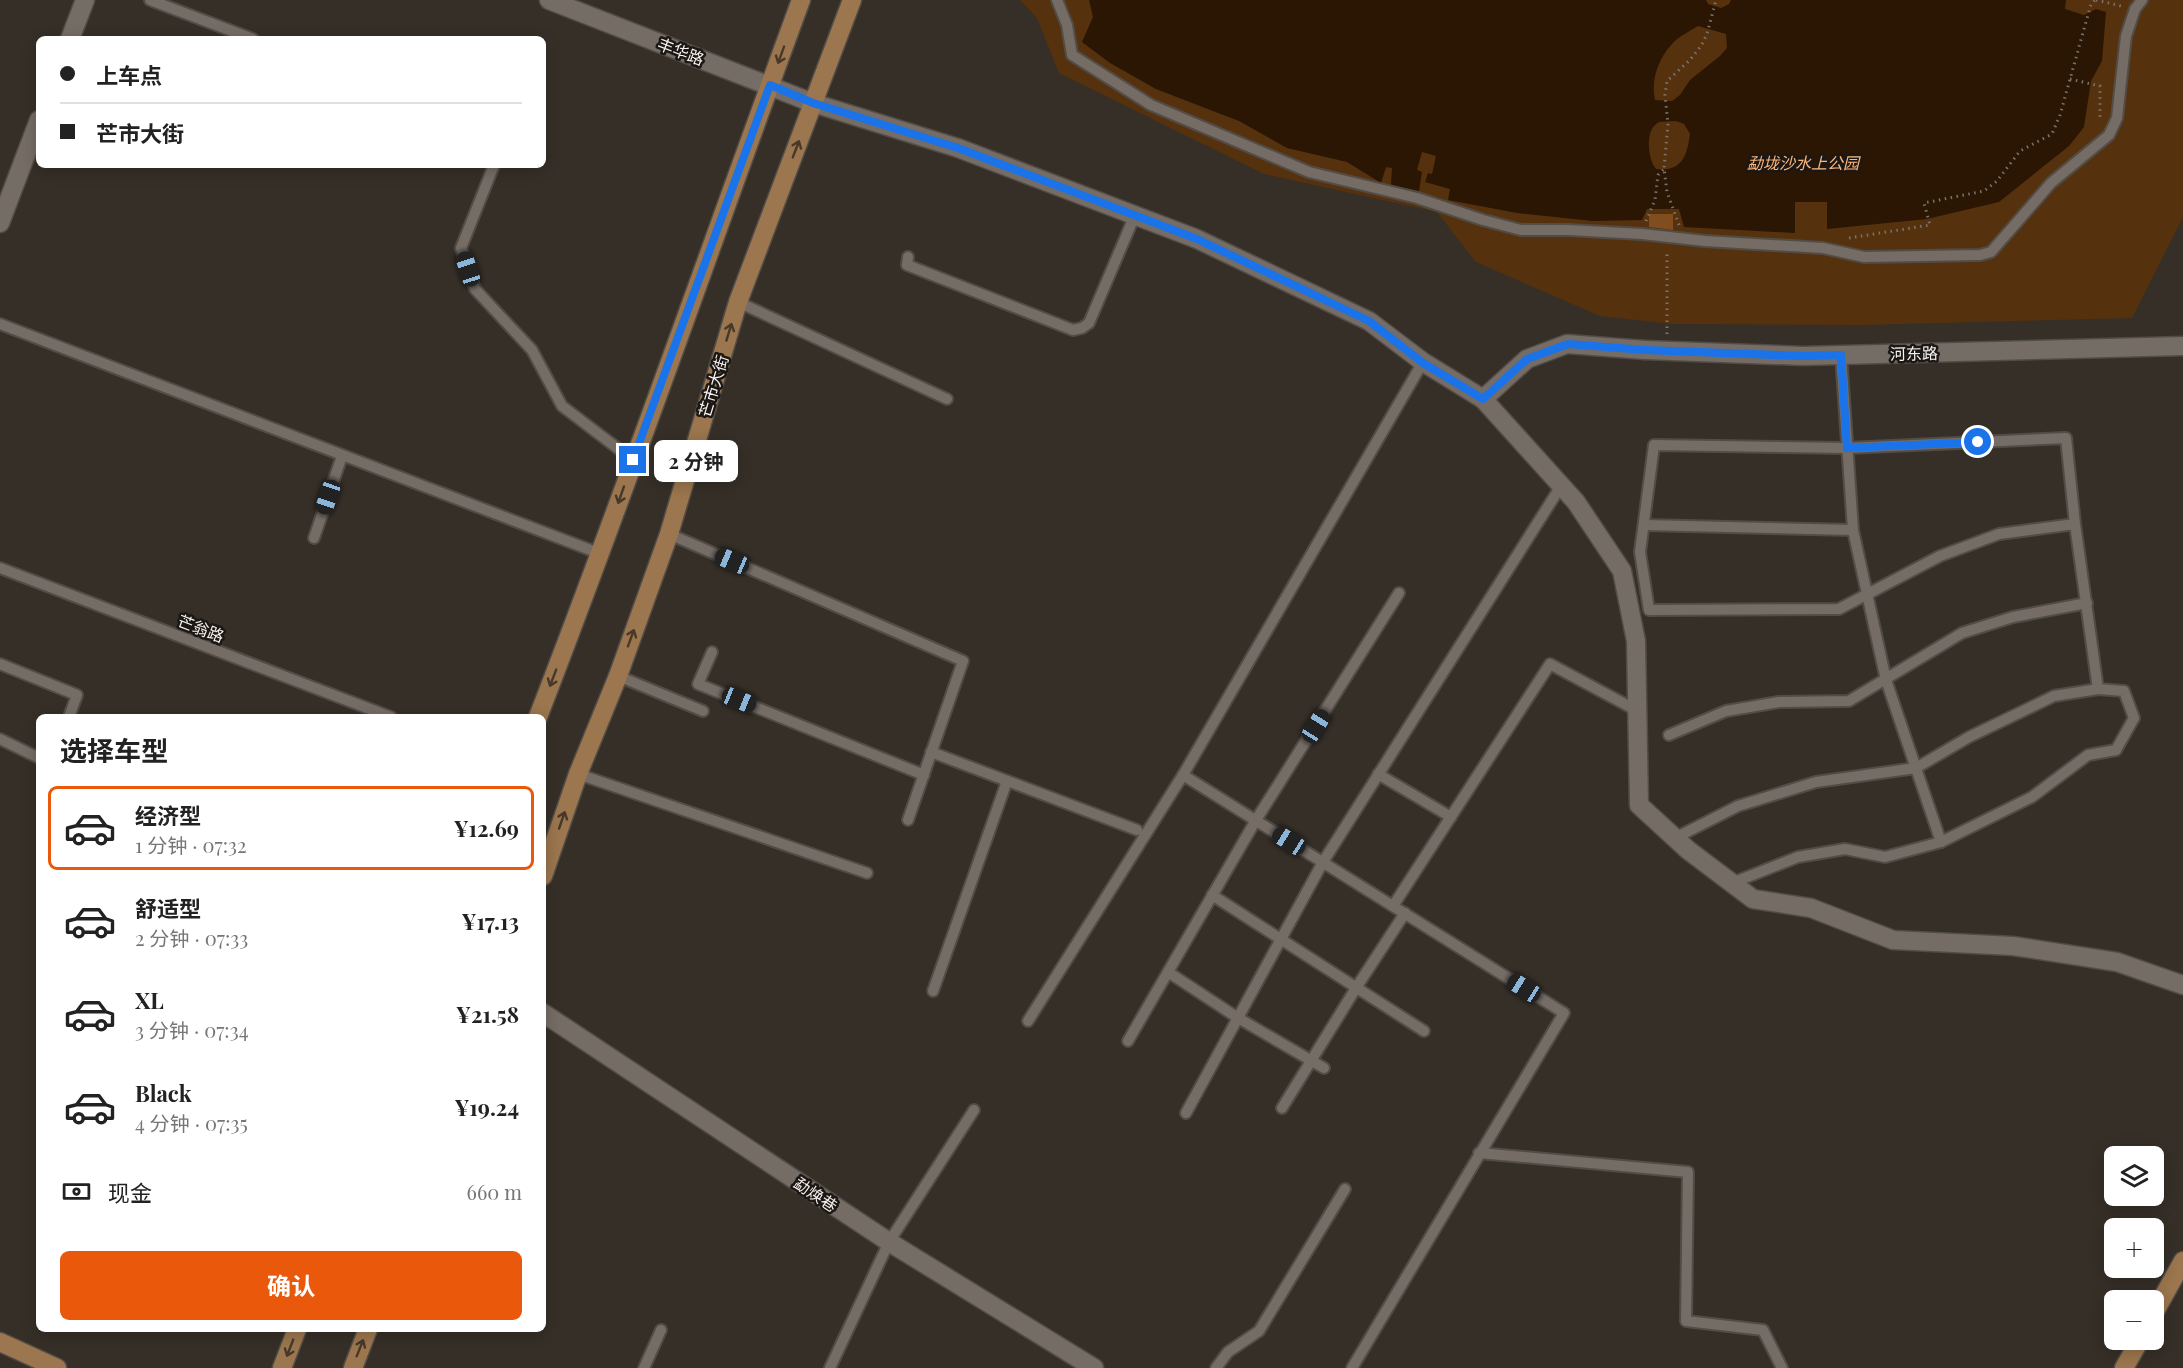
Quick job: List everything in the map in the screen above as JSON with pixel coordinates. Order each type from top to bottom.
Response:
[{"type":"main road","points":[[539,714],[601,554],[633,460],[801,0]]},
{"type":"main road","name":"芒市大街","points":[[546,867],[578,774],[618,676],[669,534],[738,302],[852,0]]},
{"type":"main road","points":[[2164,1295],[2183,1261]]},
{"type":"main road","points":[[282,1368],[296,1332]]},
{"type":"main road","points":[[353,1368],[367,1332]]},
{"type":"main road","points":[[0,1342],[57,1368]]},
{"type":"main road","points":[[2124,1368],[2134,1350]]},
{"type":"street","points":[[71,36],[85,0]]},
{"type":"street","name":"丰华路","points":[[549,0],[813,103],[958,148],[1197,239],[1369,321],[1423,363],[1483,399],[1576,502],[1622,571],[1636,640],[1639,805],[1675,838],[1754,899],[1811,909],[1893,940],[2013,946],[2106,960],[2183,986]]},
{"type":"street","points":[[0,223],[36,128]]},
{"type":"street","name":"河东路","points":[[1483,399],[1527,359],[1568,344],[1645,350],[1803,356],[2183,346]]},
{"type":"street","name":"勐焕巷","points":[[546,1015],[889,1242],[1094,1368]]},
{"type":"lane","points":[[150,0],[245,36]]},
{"type":"lane","points":[[1057,0],[1067,25],[1072,55],[1151,105],[1309,172],[1417,198],[1521,230],[1568,230],[1823,248],[1864,257],[1980,255],[1990,252],[2051,183],[2109,135],[2117,118],[2126,36],[2138,4]]},
{"type":"lane","points":[[493,168],[461,248],[475,289],[532,350],[562,406],[633,460]]},
{"type":"lane","points":[[908,258],[907,265],[1073,330],[1089,323],[1135,215]]},
{"type":"lane","points":[[738,302],[947,399]]},
{"type":"lane","points":[[0,324],[601,554]]},
{"type":"lane","points":[[1841,355],[1853,530],[1866,595],[1887,680],[1941,842]]},
{"type":"lane","points":[[1028,1021],[1183,775],[1423,363]]},
{"type":"lane","points":[[2075,524],[1999,534],[1940,556],[1839,609],[1649,610],[1640,552],[1654,445],[1847,448],[2066,438],[2075,524],[2098,689]]},
{"type":"lane","points":[[314,538],[342,456]]},
{"type":"lane","points":[[1186,1113],[1323,862],[1561,486]]},
{"type":"lane","points":[[1644,525],[1853,530]]},
{"type":"lane","points":[[669,534],[963,661],[908,820]]},
{"type":"lane","name":"芒翁路","points":[[0,568],[383,714]]},
{"type":"lane","points":[[1128,1041],[1256,820],[1399,593]]},
{"type":"lane","points":[[1669,735],[1726,711],[1779,702],[1849,700],[1887,680],[1962,633],[2013,617],[2087,603]]},
{"type":"lane","points":[[712,652],[698,684],[924,774]]},
{"type":"lane","points":[[0,664],[77,695],[70,714]]},
{"type":"lane","points":[[1393,906],[1550,664],[1636,710]]},
{"type":"lane","points":[[618,676],[703,711]]},
{"type":"lane","points":[[1675,838],[1738,806],[1816,782],[1916,768],[1969,737],[2054,696],[2098,689],[2124,691],[2134,718],[2116,750],[2088,754],[2031,798],[1941,842],[1885,857],[1845,849],[1798,857],[1732,883]]},
{"type":"lane","points":[[0,739],[36,757]]},
{"type":"lane","points":[[931,752],[1137,830]]},
{"type":"lane","points":[[578,774],[867,873]]},
{"type":"lane","points":[[1378,774],[1451,817]]},
{"type":"lane","points":[[1183,775],[1564,1013],[1352,1368]]},
{"type":"lane","points":[[933,992],[1007,781]]},
{"type":"lane","points":[[1212,895],[1424,1031]]},
{"type":"lane","points":[[1282,1108],[1405,913]]},
{"type":"lane","points":[[1168,972],[1238,1018],[1324,1068]]},
{"type":"lane","points":[[830,1368],[889,1242],[974,1110]]},
{"type":"lane","points":[[1479,1153],[1688,1172],[1686,1321],[1763,1330],[1782,1368]]},
{"type":"lane","points":[[1216,1368],[1228,1352],[1259,1331],[1345,1189]]},
{"type":"lane","points":[[644,1368],[661,1330]]},
{"type":"path","points":[[1674,212],[1667,192],[1664,168],[1668,124],[1665,95],[1667,81],[1690,60],[1707,34],[1716,0]]},
{"type":"path","points":[[1823,248],[1848,238],[1930,225],[1924,203],[1984,191],[2004,173],[2020,151],[2052,134],[2060,115],[2091,4],[2095,0],[2138,4]]},
{"type":"path","points":[[2070,79],[2100,86],[2101,122],[2109,135]]},
{"type":"path","points":[[1649,211],[1655,201],[1658,176],[1664,168]]},
{"type":"path","points":[[1667,237],[1667,351]]},
{"type":"green space","name":"勐垅沙水上公园","points":[[1020,0],[2183,0],[2183,217],[2132,318],[1862,325],[1673,324],[1600,316],[1476,262],[1437,212],[1264,174],[1059,73],[1037,18]]},
{"type":"shaded area","name":"勐垅沙水上公园","points":[[1089,0],[1706,0],[1708,4],[1721,8],[1729,4],[1731,0],[2066,0],[2065,9],[2084,15],[2096,9],[2106,12],[2102,61],[2091,81],[2084,127],[2069,146],[1999,202],[1927,219],[1827,229],[1827,202],[1795,202],[1795,233],[1684,227],[1679,209],[1647,209],[1642,220],[1593,221],[1517,213],[1448,200],[1450,189],[1425,182],[1428,173],[1432,174],[1436,156],[1422,152],[1417,170],[1422,172],[1419,191],[1391,185],[1392,168],[1386,167],[1381,183],[1347,162],[1287,148],[1239,121],[1156,89],[1110,63],[1082,42],[1093,17]],"holes":[[[1698,26],[1726,34],[1727,48],[1690,80],[1680,95],[1672,101],[1655,100],[1655,75],[1661,59],[1677,39]],[[1676,121],[1684,124],[1690,134],[1685,156],[1672,168],[1656,169],[1649,150],[1650,133],[1659,122]]]},
{"type":"building","points":[[1649,214],[1673,214],[1673,230],[1649,227]]},
{"type":"route","points":[[633,460],[770,85],[813,103],[958,148],[1197,239],[1298,285],[1369,321],[1423,363],[1483,399],[1527,359],[1568,344],[1645,350],[1803,356],[1841,355],[1847,448],[1978,442]]}]
